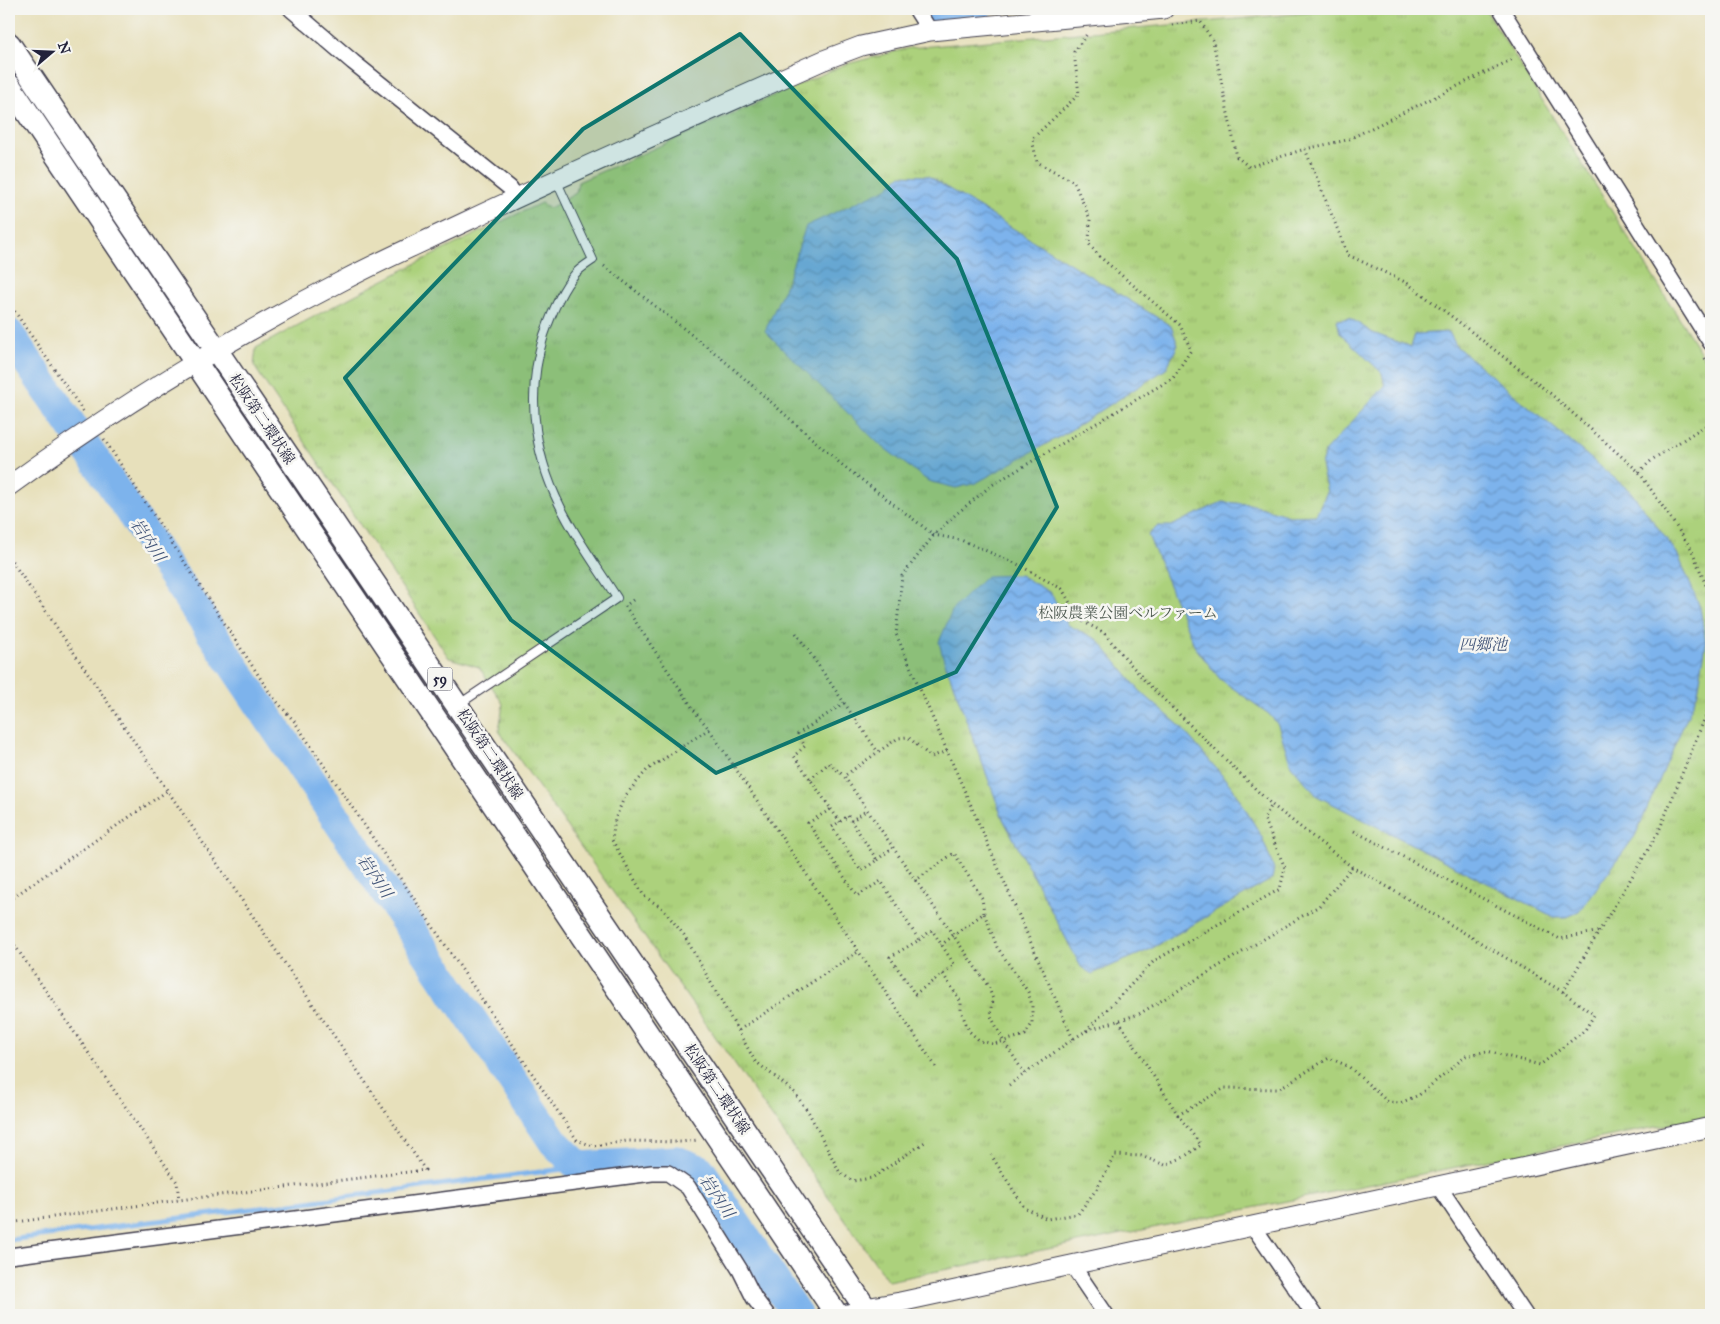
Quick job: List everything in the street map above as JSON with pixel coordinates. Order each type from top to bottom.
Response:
[{"type":"main road","name":"松阪第二環状線","points":[[9,44],[206,356],[836,1315]]},
{"type":"main road","name":"松阪第二環状線","points":[[9,85],[458,705],[867,1312]]},
{"type":"street","points":[[291,9],[353,62],[510,188],[516,198]]},
{"type":"street","points":[[916,9],[930,31]]},
{"type":"street","points":[[1501,9],[1706,347]]},
{"type":"street","points":[[9,486],[64,446],[206,356],[345,279],[516,198],[824,60],[861,46],[930,31],[1167,17]]},
{"type":"street","points":[[836,1315],[867,1312],[900,1302],[1711,1127]]},
{"type":"street","points":[[9,1256],[652,1173],[668,1173],[688,1187],[740,1270],[754,1298],[767,1315]]},
{"type":"street","points":[[1439,1187],[1525,1315]]},
{"type":"street","points":[[1253,1226],[1314,1315]]},
{"type":"street","points":[[1072,1265],[1106,1315]]},
{"type":"lane","points":[[458,705],[617,598],[568,521],[544,467],[536,438],[534,388],[541,345],[549,321],[576,273],[593,260],[556,180]]},
{"type":"path","points":[[1167,17],[1200,22],[1213,41],[1237,157],[1248,167],[1305,148],[1348,140],[1513,58],[1518,67]]},
{"type":"path","points":[[1073,1039],[896,634],[902,576],[934,535],[992,485],[1173,378],[1191,350],[1180,325],[1099,256],[1089,244],[1090,220],[1074,182],[1037,162],[1032,139],[1079,94],[1074,52],[1087,34],[1096,33]]},
{"type":"path","points":[[1305,148],[1348,256],[1407,283],[1551,394],[1639,472],[1691,548],[1711,598]]},
{"type":"path","points":[[604,266],[720,357],[841,464],[934,535],[969,543],[1017,564],[1062,589],[1080,620],[1103,632],[1145,681],[1272,805],[1352,867],[1382,883],[1563,992],[1594,1015],[1585,1030],[1540,1066],[1487,1051],[1466,1056],[1419,1095],[1400,1103],[1388,1102],[1348,1066],[1329,1058],[1278,1089],[1225,1088],[1178,1115]]},
{"type":"path","points":[[9,303],[95,426],[272,696],[294,721],[577,1140],[593,1146],[627,1141],[695,1141],[716,1135]]},
{"type":"path","points":[[1706,347],[1711,367]]},
{"type":"path","points":[[1639,472],[1653,460],[1711,422]]},
{"type":"path","points":[[9,557],[425,1170],[9,1223]]},
{"type":"path","points":[[633,600],[625,606],[938,1070]]},
{"type":"path","points":[[796,633],[878,752]]},
{"type":"path","points":[[840,822],[794,756],[805,746],[798,734],[844,703]]},
{"type":"path","points":[[1563,992],[1658,833],[1711,703]]},
{"type":"path","points":[[709,729],[647,770],[625,796],[615,819],[612,840],[644,896],[662,908],[684,935],[755,1061],[794,1092],[809,1113],[839,1171],[852,1181],[872,1178],[925,1142]]},
{"type":"path","points":[[844,776],[898,738],[908,736],[931,757],[947,751]]},
{"type":"path","points":[[810,779],[829,763],[844,776],[988,986],[993,999],[991,1016],[1004,1042],[1025,1074]]},
{"type":"path","points":[[9,900],[167,791]]},
{"type":"path","points":[[1009,1085],[1086,1031],[1154,962],[1280,889],[1285,868],[1264,818],[1272,805]]},
{"type":"path","points":[[831,809],[808,823],[857,896],[881,881],[919,940]]},
{"type":"path","points":[[851,821],[867,810]]},
{"type":"path","points":[[877,860],[848,816],[832,827],[862,871],[877,860],[892,848]]},
{"type":"path","points":[[1354,832],[1560,939],[1600,931]]},
{"type":"path","points":[[915,881],[954,853],[982,898],[984,912],[997,947],[1028,992],[1032,1005],[1032,1024],[1025,1034],[1004,1042],[994,1044],[980,1041],[969,1032],[961,1011],[961,1002],[943,974]]},
{"type":"path","points":[[1086,1031],[1139,1014],[1319,906],[1352,867]]},
{"type":"path","points":[[941,945],[984,912]]},
{"type":"path","points":[[932,930],[954,964],[915,994],[890,957],[919,940],[932,930]]},
{"type":"path","points":[[9,937],[177,1182],[179,1200]]},
{"type":"path","points":[[738,1030],[858,952]]},
{"type":"path","points":[[991,1155],[1024,1207],[1047,1219],[1078,1214],[1096,1190],[1115,1155],[1141,1156],[1165,1165],[1184,1157],[1201,1146],[1178,1115],[1119,1021]]},
{"type":"highlighted area","points":[[740,34],[957,259],[1057,507],[956,672],[716,773],[511,620],[345,378],[583,129]]},
{"type":"green space","name":"松阪農業公園ベルファーム","points":[[1351,9],[1485,9],[1711,369],[1711,1116],[888,1281],[499,731],[503,704],[479,667],[449,658],[254,366],[256,348],[397,273],[505,220],[541,203],[550,208],[576,193],[578,182],[843,65],[909,48]]},
{"type":"water","points":[[901,175],[928,176],[1171,326],[1178,345],[1166,369],[1066,433],[976,483],[956,488],[928,481],[879,444],[765,331],[787,282],[806,226],[887,188]]},
{"type":"water","name":"四郷池","points":[[1350,318],[1373,333],[1411,347],[1415,334],[1449,332],[1457,347],[1631,492],[1677,553],[1700,607],[1706,644],[1698,692],[1635,836],[1579,912],[1567,917],[1554,917],[1317,796],[1291,765],[1278,725],[1269,714],[1220,679],[1195,647],[1148,535],[1158,526],[1171,526],[1222,502],[1250,504],[1290,516],[1316,515],[1327,492],[1321,465],[1325,451],[1385,386],[1382,373],[1340,333],[1337,320]]},
{"type":"water","points":[[1020,575],[1051,593],[1068,625],[1098,640],[1141,692],[1180,726],[1232,787],[1262,837],[1274,869],[1272,879],[1149,950],[1092,974],[1081,967],[1003,819],[939,642],[953,609],[986,576]]},
{"type":"waterway","points":[[938,9],[940,12],[976,9]]},
{"type":"waterway","name":"岩内川","points":[[9,334],[554,1142],[579,1167],[676,1161],[700,1170],[797,1315]]},
{"type":"waterway","points":[[9,1240],[579,1167]]}]
